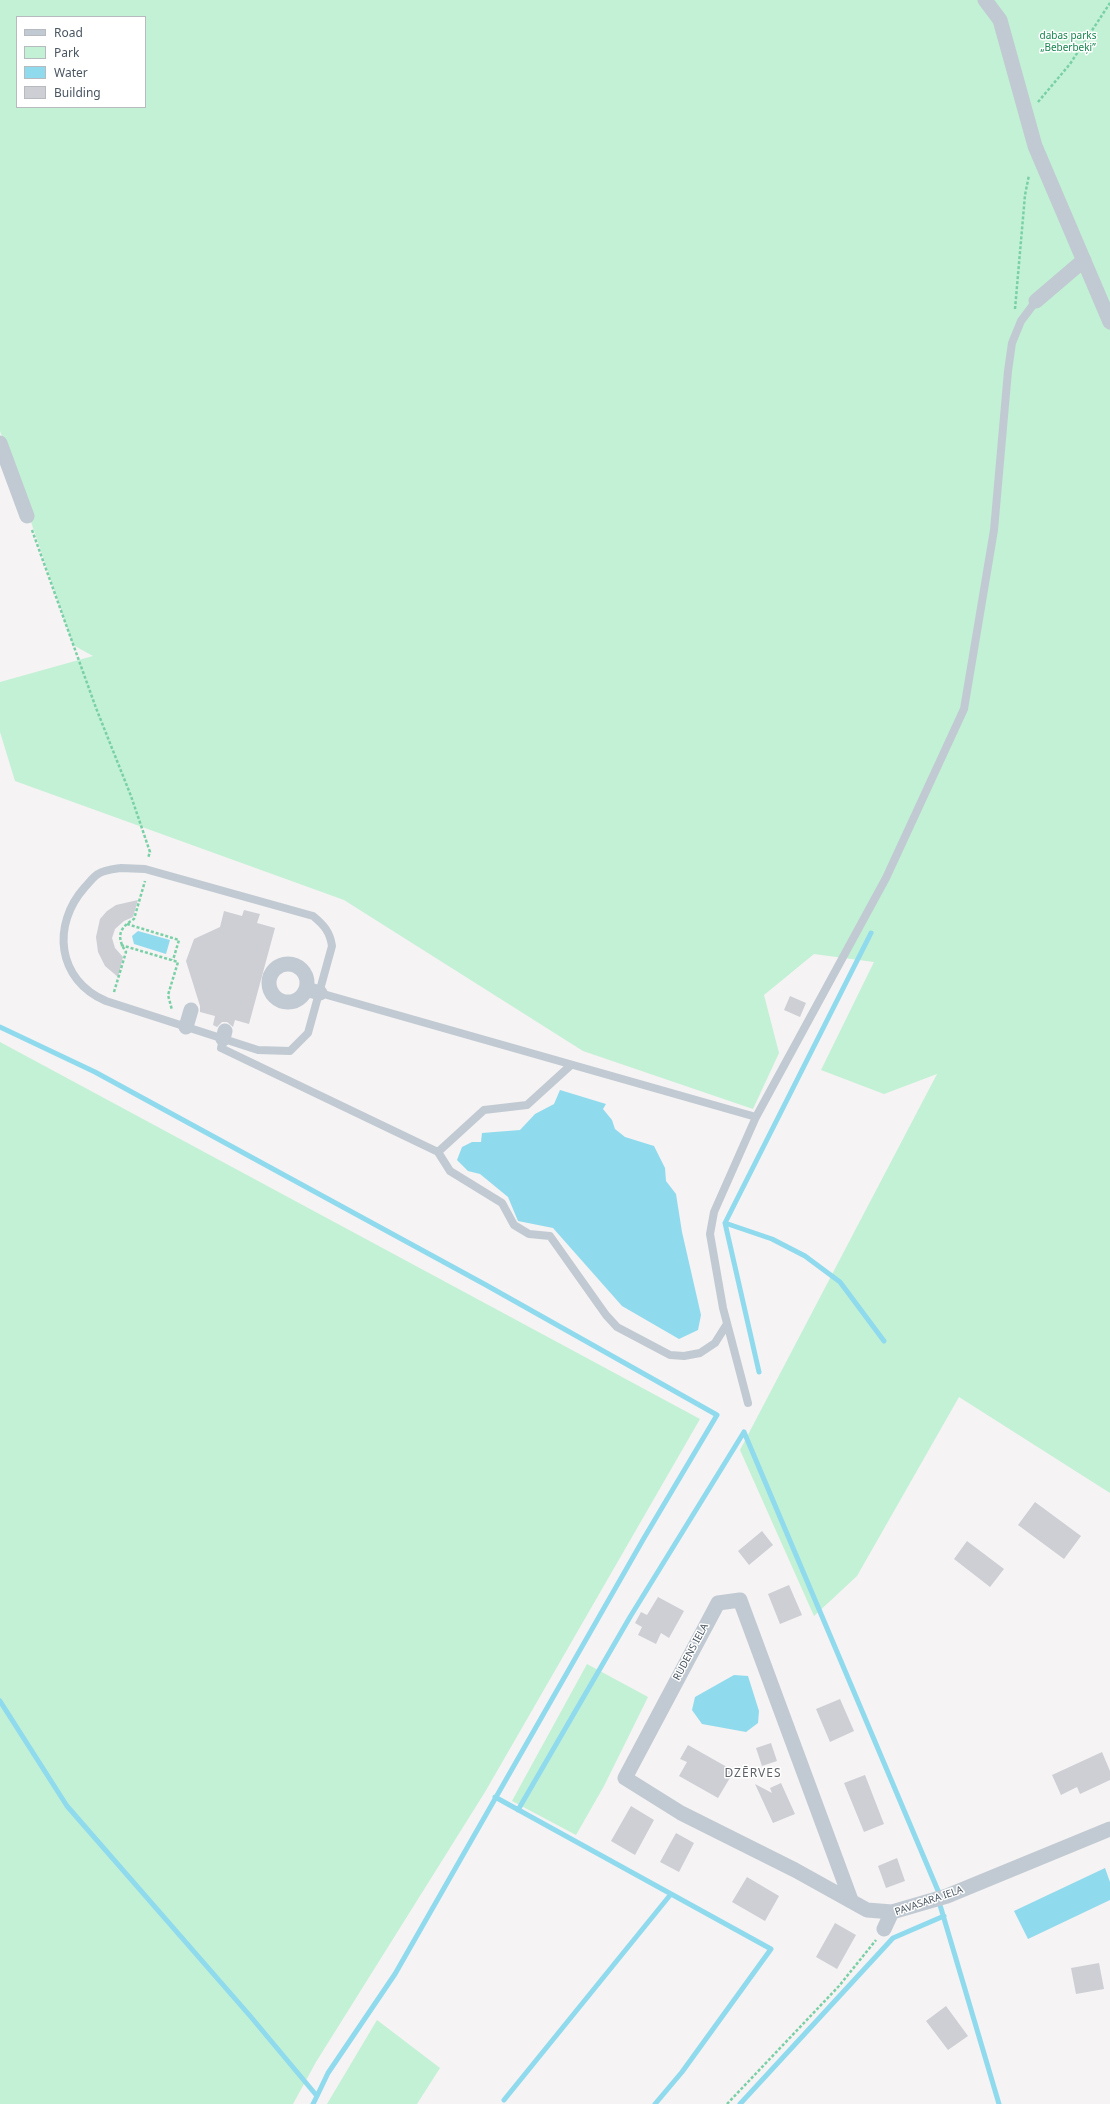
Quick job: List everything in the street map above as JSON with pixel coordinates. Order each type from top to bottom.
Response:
[{"type":"street","points":[[985,0],[1000,20],[1035,146],[1110,322]]},
{"type":"street","points":[[1036,301],[1084,260]]},
{"type":"street","points":[[0,442],[27,516]]},
{"type":"street","points":[[184,1026],[191,1010]]},
{"type":"street","name":"RUDENS IELA","points":[[851,1900],[740,1600],[718,1602],[625,1778],[681,1813],[851,1900],[867,1910],[892,1912]]},
{"type":"street","name":"PAVASARA IELA","points":[[884,1929],[892,1912],[947,1896],[1110,1829]]},
{"type":"lane","points":[[748,1404],[727,1324],[710,1234],[714,1212],[756,1117],[886,878],[964,710],[994,530],[1008,371],[1012,343],[1021,321],[1036,301]]},
{"type":"lane","points":[[121,868],[146,869],[313,916],[325,926],[330,936],[332,946],[313,991],[308,1033],[290,1051],[258,1050],[224,1035],[184,1026],[111,1002],[92,994],[73,976],[66,957],[64,941],[65,922],[77,896],[98,874],[121,868]]},
{"type":"lane","points":[[313,991],[756,1117]]},
{"type":"lane","points":[[224,1035],[220,1048],[438,1152],[450,1171],[502,1203],[514,1225],[529,1234],[550,1236],[606,1316],[617,1327],[670,1355],[684,1356],[700,1353],[715,1343],[727,1324]]},
{"type":"lane","points":[[438,1152],[484,1110],[527,1105],[572,1065]]},
{"type":"path","points":[[1026,116],[1070,64],[1110,3]]},
{"type":"path","points":[[1015,316],[1026,195]]},
{"type":"path","points":[[27,516],[96,708],[133,803],[150,852],[134,919],[126,924],[119,934],[121,945],[126,952],[111,1002]]},
{"type":"path","points":[[126,924],[179,940],[173,960]]},
{"type":"path","points":[[121,945],[178,962],[168,995],[171,1009],[184,1026]]},
{"type":"path","points":[[727,2104],[839,1986],[884,1929]]},
{"type":"green space","name":"dabas parks „Beberbeķi”","points":[[0,0],[1110,0],[1110,1493],[959,1397],[857,1576],[814,1616],[740,1450],[937,1074],[884,1094],[821,1070],[874,962],[814,954],[764,995],[779,1053],[753,1109],[583,1051],[344,900],[15,781],[0,732],[0,682],[93,656],[73,645],[0,431]]},
{"type":"green space","points":[[0,1042],[700,1419],[485,1792],[316,2062],[293,2104],[0,2104]]},
{"type":"green space","points":[[587,1664],[648,1697],[604,1786],[576,1835],[512,1801]]},
{"type":"green space","points":[[377,2020],[440,2068],[417,2104],[327,2104]]},
{"type":"water","points":[[138,931],[170,940],[166,954],[134,944],[132,936]]},
{"type":"water","points":[[560,1090],[606,1104],[603,1109],[612,1120],[615,1129],[625,1137],[654,1146],[665,1168],[666,1181],[676,1194],[682,1232],[701,1315],[698,1330],[679,1339],[622,1306],[553,1228],[518,1221],[508,1197],[480,1174],[468,1171],[457,1160],[462,1147],[472,1142],[481,1142],[482,1133],[520,1130],[535,1114],[554,1104]]},
{"type":"water","points":[[734,1675],[748,1676],[759,1711],[758,1723],[746,1732],[702,1724],[692,1710],[695,1697]]},
{"type":"water","points":[[1105,1868],[1110,1882],[1110,1900],[1028,1939],[1014,1911]]},
{"type":"building","points":[[138,900],[133,917],[124,921],[115,929],[112,938],[115,948],[123,957],[118,977],[105,966],[98,952],[96,937],[100,919],[107,911],[116,905]]},
{"type":"building","points":[[244,910],[260,914],[257,923],[275,928],[249,1024],[235,1020],[233,1027],[227,1022],[222,1022],[217,1027],[213,1025],[215,1016],[200,1012],[200,1006],[186,961],[194,939],[220,927],[224,911],[242,916]]},
{"type":"building","points":[[790,996],[806,1003],[800,1017],[784,1010]]},
{"type":"building","points":[[1035,1502],[1081,1536],[1064,1559],[1018,1525]]},
{"type":"building","points":[[762,1531],[773,1545],[749,1565],[738,1551]]},
{"type":"building","points":[[967,1541],[1004,1569],[990,1587],[954,1559]]},
{"type":"building","points":[[789,1585],[802,1615],[780,1624],[768,1594]]},
{"type":"building","points":[[658,1597],[684,1611],[669,1638],[661,1633],[656,1644],[638,1635],[642,1627],[635,1623],[641,1612],[647,1615]]},
{"type":"building","points":[[840,1699],[854,1731],[830,1742],[816,1709]]},
{"type":"building","points":[[771,1743],[777,1761],[762,1766],[756,1748]]},
{"type":"building","points":[[688,1745],[734,1771],[718,1798],[679,1776],[687,1762],[680,1759]]},
{"type":"building","points":[[1102,1752],[1110,1771],[1110,1780],[1080,1794],[1077,1787],[1061,1795],[1052,1775]]},
{"type":"building","points":[[865,1775],[884,1824],[864,1832],[844,1783]]},
{"type":"building","points":[[781,1783],[795,1814],[773,1823],[755,1784],[772,1793],[770,1788]]},
{"type":"building","points":[[631,1806],[654,1820],[635,1855],[611,1841]]},
{"type":"building","points":[[676,1833],[694,1843],[679,1872],[660,1862]]},
{"type":"building","points":[[897,1858],[905,1881],[886,1888],[878,1866]]},
{"type":"building","points":[[747,1877],[779,1896],[765,1921],[732,1902]]},
{"type":"building","points":[[835,1923],[856,1935],[837,1969],[816,1957]]},
{"type":"building","points":[[1099,1963],[1104,1989],[1076,1994],[1071,1968]]},
{"type":"building","points":[[946,2006],[968,2036],[948,2050],[926,2021]]},
{"type":"waterway","points":[[759,1372],[725,1223],[871,933]]},
{"type":"waterway","points":[[0,1027],[95,1072],[486,1285],[717,1415],[644,1538],[395,1974],[328,2073],[317,2096],[251,2017],[67,1806],[0,1701]]},
{"type":"waterway","points":[[725,1223],[772,1239],[805,1256],[840,1282],[884,1341]]},
{"type":"waterway","points":[[744,1432],[939,1893]]},
{"type":"waterway","points":[[518,1810],[630,1617],[744,1432]]},
{"type":"waterway","points":[[495,1797],[771,1949],[682,2072],[655,2104]]},
{"type":"waterway","points":[[504,2100],[671,1894]]},
{"type":"waterway","points":[[940,1905],[999,2104]]},
{"type":"waterway","points":[[740,2104],[893,1938],[944,1916]]},
{"type":"waterway","points":[[313,2104],[317,2096]]},
{"type":"district","name":"DZĒRVES","points":[[753,1774]]}]
